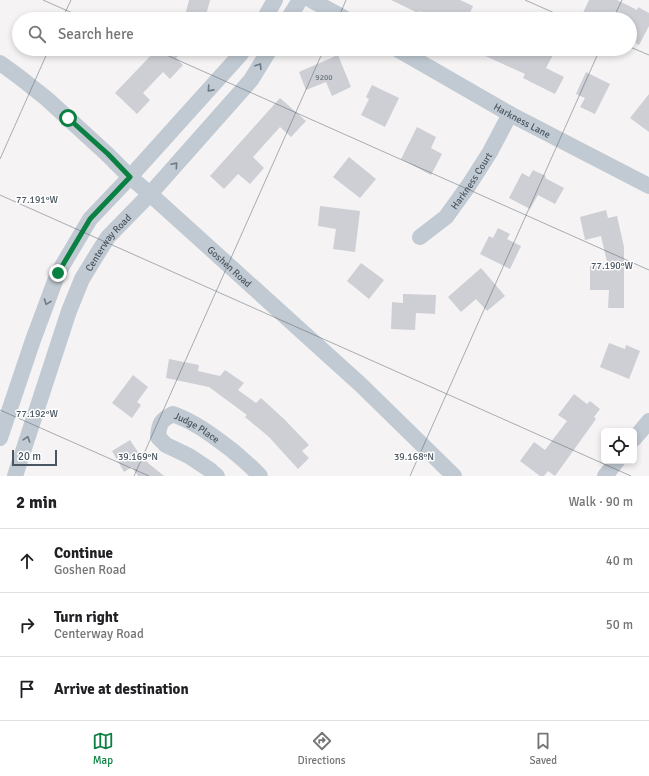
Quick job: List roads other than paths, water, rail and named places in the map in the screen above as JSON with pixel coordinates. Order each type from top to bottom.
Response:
[{"type":"street","points":[[268,12],[275,0]]},
{"type":"street","points":[[292,12],[300,0]]},
{"type":"street","points":[[311,0],[333,12]]},
{"type":"street","points":[[0,438],[33,340],[58,273],[90,219],[130,177],[238,56]]},
{"type":"street","name":"Centerway Road","points":[[15,476],[69,311],[82,279],[108,237],[150,194],[251,80],[266,56]]},
{"type":"street","name":"Harkness Lane","points":[[409,56],[510,114],[649,186]]},
{"type":"street","name":"Goshen Road","points":[[0,63],[46,99],[108,154],[130,177],[361,385],[454,476]]},
{"type":"street","name":"Harkness Court","points":[[420,237],[446,217],[490,152],[510,114]]},
{"type":"street","name":"Judge Place","points":[[217,476],[189,456],[166,445],[158,436],[159,426],[164,419],[173,414],[204,429],[253,468],[260,476]]},
{"type":"street","points":[[637,435],[649,421]]},
{"type":"street","points":[[605,476],[615,464]]}]
